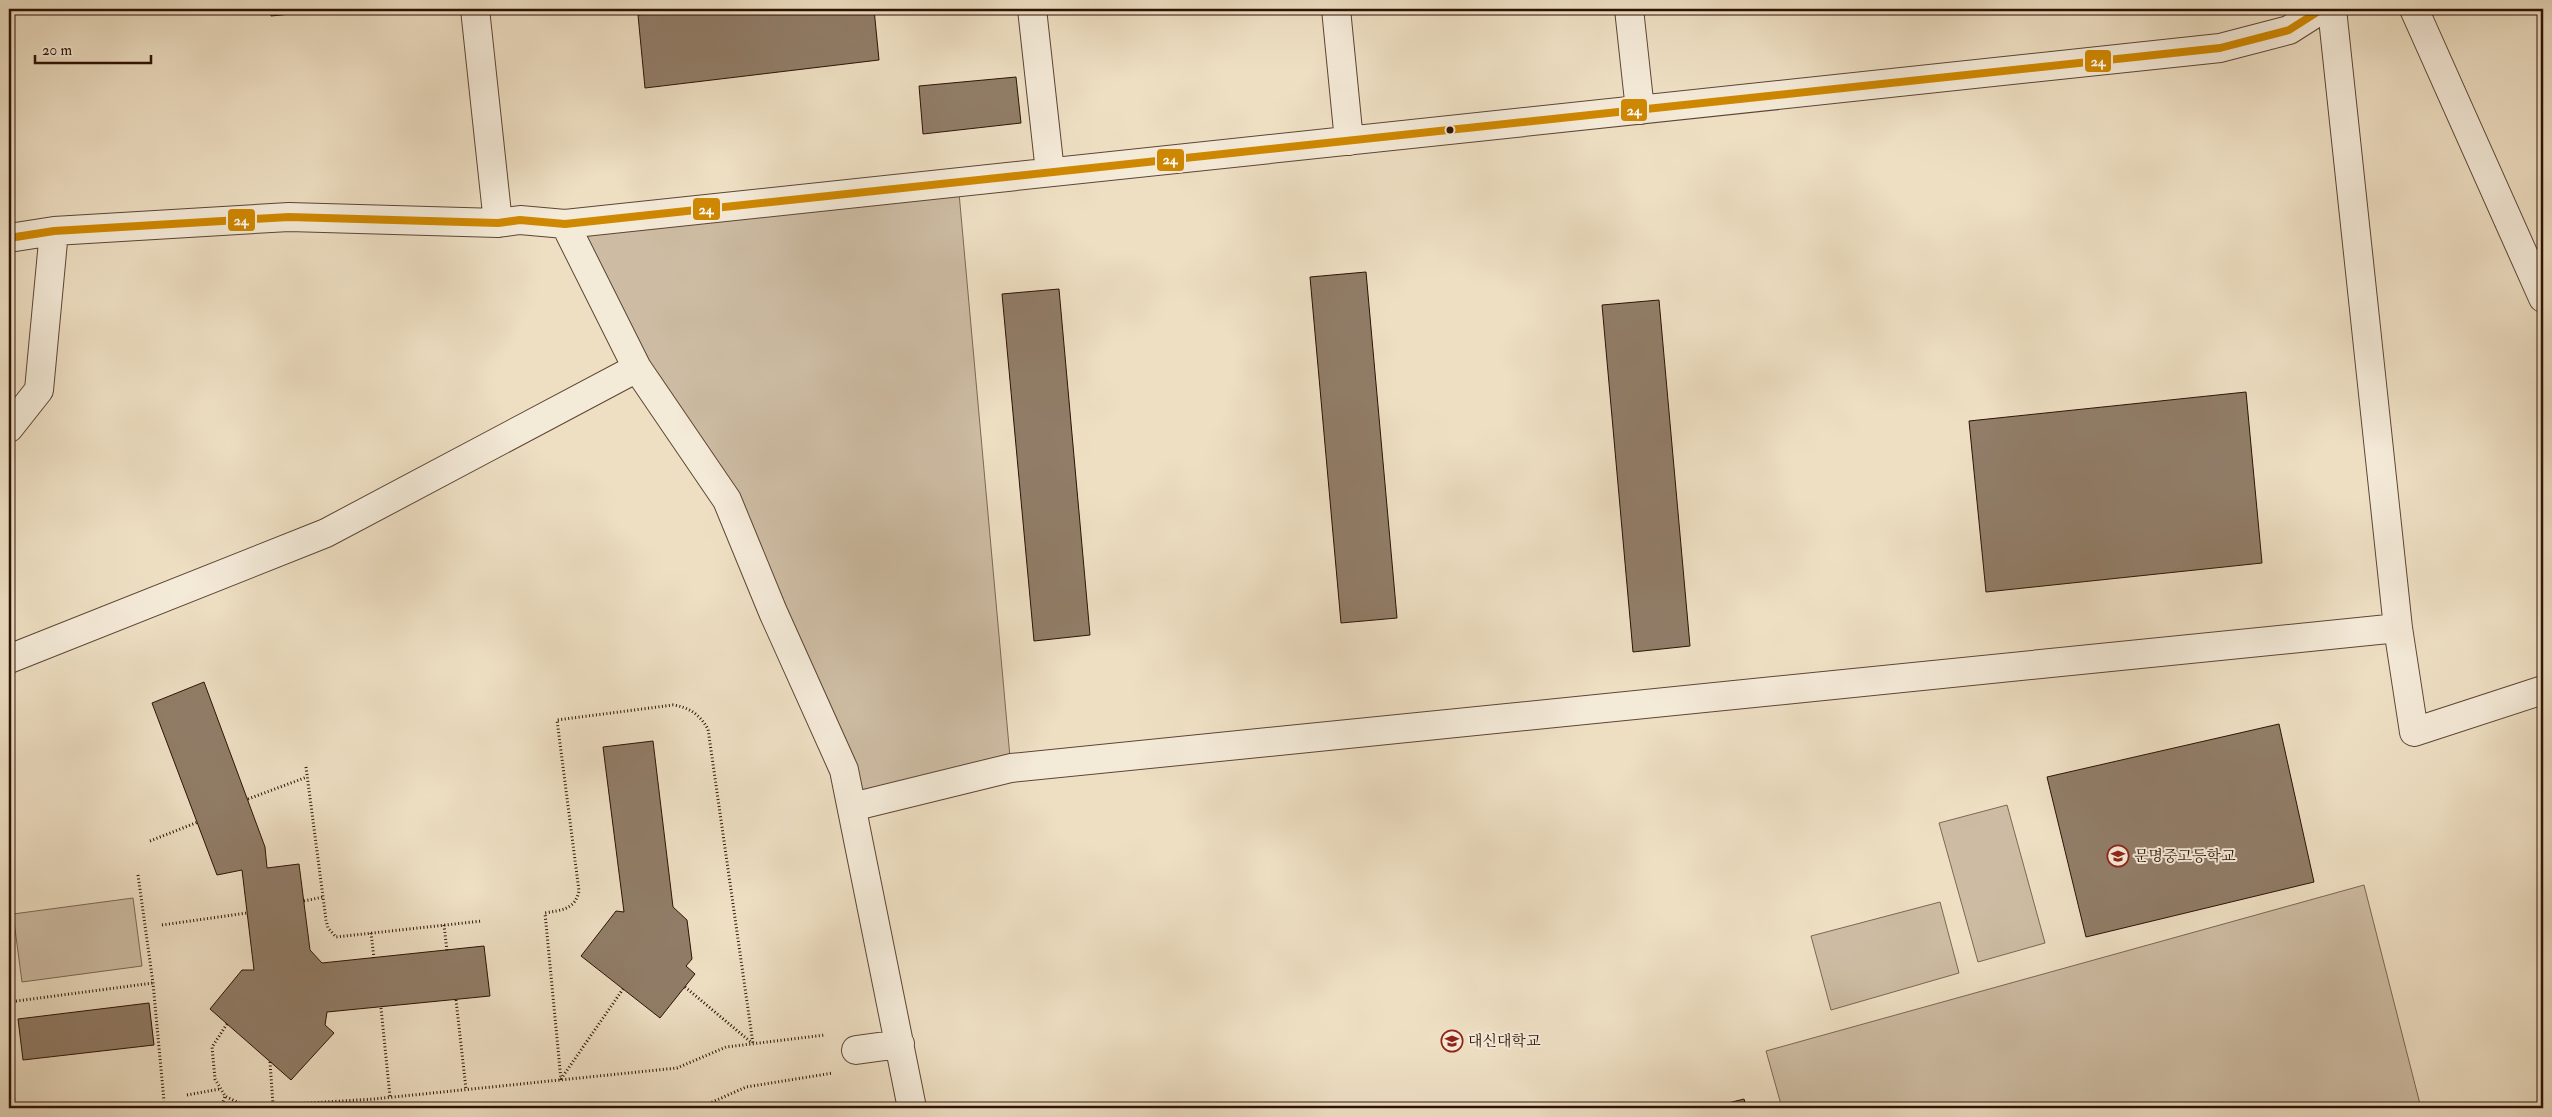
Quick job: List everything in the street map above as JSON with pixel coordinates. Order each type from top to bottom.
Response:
[{"type":"street","points":[[475,9],[498,222]]},
{"type":"street","points":[[1032,9],[1050,172]]},
{"type":"street","points":[[1336,9],[1349,141]]},
{"type":"street","points":[[1629,9],[1640,110]]},
{"type":"street","points":[[9,238],[54,231],[289,217],[498,222],[520,220],[564,224],[2220,48],[2289,30],[2322,9]]},
{"type":"street","points":[[2332,9],[2398,628],[2414,732],[2543,690]]},
{"type":"street","points":[[2414,9],[2543,298]]},
{"type":"street","points":[[564,224],[637,368],[727,500],[773,612],[844,770],[912,1108]]},
{"type":"street","points":[[9,428],[39,390],[54,231]]},
{"type":"street","points":[[9,659],[326,533],[637,368]]},
{"type":"street","points":[[852,807],[1011,768],[2398,628]]},
{"type":"street","points":[[856,1050],[900,1044]]},
{"type":"path","points":[[561,1080],[545,914],[567,909],[577,899],[578,892],[557,720],[673,705],[691,710],[704,722],[708,729],[753,1044]]},
{"type":"path","points":[[306,767],[328,928],[336,937],[482,921]]},
{"type":"path","points":[[248,799],[307,777]]},
{"type":"path","points":[[150,841],[198,822]]},
{"type":"path","points":[[138,876],[153,983],[164,1101]]},
{"type":"path","points":[[304,901],[323,897]]},
{"type":"path","points":[[162,925],[247,913]]},
{"type":"path","points":[[444,925],[447,950]]},
{"type":"path","points":[[371,933],[374,958]]},
{"type":"path","points":[[9,1002],[153,983]]},
{"type":"path","points":[[685,987],[753,1044]]},
{"type":"path","points":[[561,1080],[623,989]]},
{"type":"path","points":[[456,1000],[466,1090]]},
{"type":"path","points":[[381,1008],[390,1097]]},
{"type":"path","points":[[227,1024],[212,1047],[212,1067],[224,1096],[247,1107],[390,1097],[677,1068],[726,1047],[835,1033]]},
{"type":"path","points":[[270,1062],[273,1105]]},
{"type":"path","points":[[9,1064],[15,1108]]},
{"type":"path","points":[[699,1108],[746,1087],[838,1072]]},
{"type":"path","points":[[187,1095],[220,1089]]},
{"type":"path","points":[[221,1108],[224,1096]]},
{"type":"shaded area","points":[[958,182],[1011,768],[852,807],[773,612],[565,224]]},
{"type":"shaded area","points":[[2007,805],[2045,943],[1978,962],[1939,823]]},
{"type":"shaded area","points":[[2364,885],[2421,1108],[1782,1108],[1766,1051]]},
{"type":"shaded area","points":[[133,898],[142,966],[22,982],[13,914]]},
{"type":"shaded area","points":[[1940,902],[1959,973],[1831,1010],[1811,936]]},
{"type":"building","points":[[271,9],[330,9],[330,10],[271,16]]},
{"type":"building","points":[[691,9],[874,9],[879,60],[645,88],[638,15]]},
{"type":"building","points":[[1016,77],[1021,123],[923,134],[919,86]]},
{"type":"building","points":[[1366,272],[1397,618],[1341,623],[1310,277]]},
{"type":"building","points":[[1059,289],[1090,635],[1034,641],[1002,294]]},
{"type":"building","points":[[1659,300],[1690,646],[1633,652],[1602,305]]},
{"type":"building","points":[[2246,392],[2262,563],[1986,592],[1969,421]]},
{"type":"building","points":[[204,682],[265,847],[267,868],[299,864],[310,950],[322,963],[484,946],[490,996],[327,1012],[325,1025],[334,1033],[291,1080],[210,1009],[242,970],[254,970],[242,870],[217,875],[152,703]]},
{"type":"building","points":[[2279,724],[2314,882],[2086,937],[2047,777]]},
{"type":"building","points":[[653,741],[673,907],[687,920],[692,959],[686,966],[695,974],[660,1018],[581,956],[616,911],[624,912],[603,747]]},
{"type":"building","points":[[149,1003],[154,1045],[23,1060],[18,1019]]},
{"type":"building","points":[[1744,1099],[1747,1108],[1708,1108]]},
{"type":"transit line","name":"24","points":[[9,238],[54,231],[289,217],[498,223],[520,220],[565,224],[2220,48],[2289,30],[2322,9]]},
{"type":"place","name":"문명중고등학교","points":[[2118,856]]},
{"type":"place","name":"대신대학교","points":[[1452,1041]]}]
